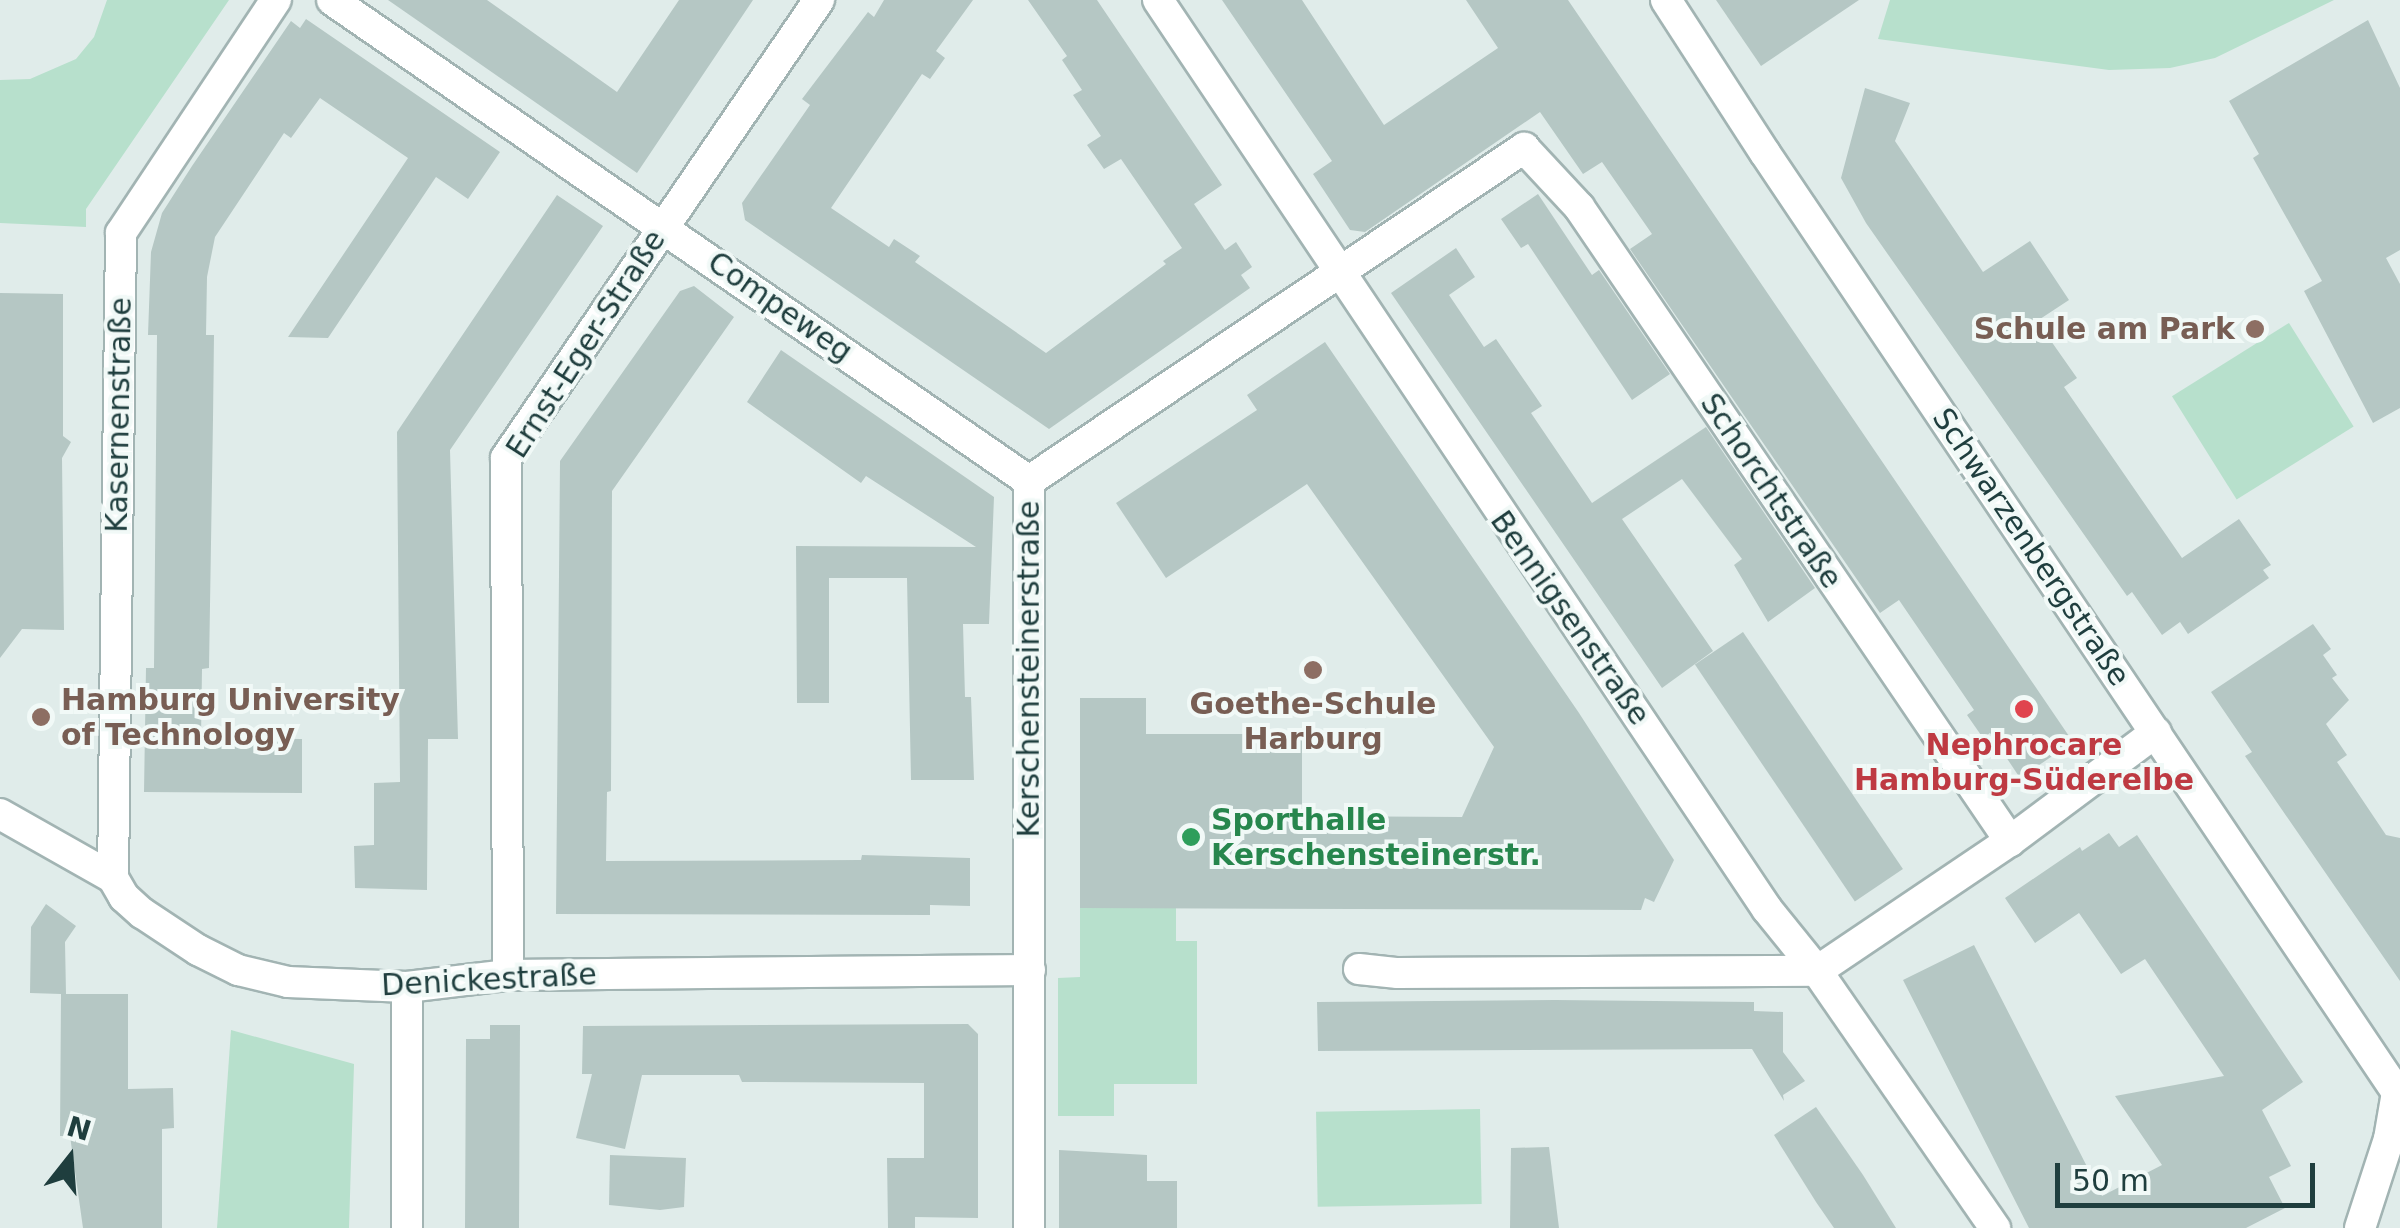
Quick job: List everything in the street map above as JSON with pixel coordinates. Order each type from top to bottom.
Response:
[{"type":"street","name":"Kasernenstraße","points":[[113,878],[121,234],[276,0]]},
{"type":"street","name":"Compeweg","points":[[332,0],[1029,481]]},
{"type":"street","name":"Ernst-Eger-Straße","points":[[508,975],[506,458],[819,0]]},
{"type":"street","name":"Bennigsenstraße","points":[[1158,0],[1336,272],[1767,909],[1817,971],[1996,1228]]},
{"type":"street","name":"Schwarzenbergstraße","points":[[1666,0],[1764,153],[2399,1093],[2389,1139],[2360,1228]]},
{"type":"street","name":"Kerschensteinerstraße","points":[[1029,1228],[1029,481],[1524,148]]},
{"type":"street","name":"Schorchtstraße","points":[[1524,148],[1580,208],[2010,841]]},
{"type":"street","points":[[1359,968],[1398,973],[1817,971],[2010,841],[2156,732]]},
{"type":"street","name":"Denickestraße","points":[[0,814],[113,878],[124,898],[142,913],[238,970],[288,982],[407,987],[508,975],[1030,970]]},
{"type":"street","points":[[407,987],[408,1228]]},
{"type":"green space","points":[[107,0],[229,0],[86,209],[86,227],[0,223],[0,80],[30,79],[76,59],[94,37]]},
{"type":"green space","points":[[1890,0],[2334,0],[2215,58],[2170,68],[2109,70],[1878,39]]},
{"type":"green space","points":[[2289,323],[2354,426],[2237,500],[2172,396]]},
{"type":"green space","points":[[1080,908],[1176,908],[1176,941],[1197,941],[1197,1084],[1114,1084],[1114,1116],[1058,1116],[1058,978],[1080,977]]},
{"type":"green space","points":[[231,1030],[354,1064],[349,1228],[217,1228]]},
{"type":"green space","points":[[1480,1109],[1482,1204],[1318,1207],[1316,1112]]},
{"type":"building","points":[[388,0],[487,0],[617,92],[679,0],[753,0],[637,173]]},
{"type":"building","points":[[884,0],[973,0],[936,51],[945,58],[930,79],[922,74],[831,208],[889,247],[894,239],[920,256],[915,262],[1046,353],[1166,264],[1163,261],[1182,248],[1121,159],[1104,169],[1087,145],[1101,136],[1073,95],[1082,90],[1062,60],[1067,56],[1028,0],[1097,0],[1222,185],[1194,204],[1225,250],[1236,242],[1252,267],[1241,275],[1250,288],[1049,429],[745,220],[742,203],[810,105],[802,99],[868,12],[874,17]]},
{"type":"building","points":[[1222,0],[1302,0],[1384,125],[1498,48],[1466,0],[1568,0],[2073,742],[2020,778],[1990,733],[1983,738],[1967,715],[1974,710],[1899,600],[1880,613],[1630,249],[1652,234],[1602,162],[1583,174],[1540,112],[1365,232],[1350,230],[1313,174],[1332,161]]},
{"type":"building","points":[[1716,0],[1859,0],[1761,66]]},
{"type":"building","points":[[306,19],[500,152],[468,199],[436,177],[328,338],[288,337],[408,158],[320,98],[291,138],[284,133],[215,237],[207,277],[206,335],[214,335],[213,419],[209,668],[202,669],[201,738],[302,739],[302,793],[144,792],[146,668],[154,668],[157,335],[148,335],[151,252],[162,213],[192,166],[291,21],[300,28]]},
{"type":"building","points":[[2368,20],[2400,88],[2400,250],[2386,258],[2400,284],[2400,408],[2373,423],[2304,291],[2322,281],[2253,158],[2259,154],[2229,101]]},
{"type":"building","points":[[1865,88],[1910,103],[1895,141],[1983,272],[2030,241],[2069,300],[2037,321],[2077,378],[2064,387],[2182,558],[2239,519],[2271,565],[2263,570],[2269,578],[2188,634],[2180,622],[2162,635],[2132,592],[2127,596],[1866,223],[1841,178]]},
{"type":"building","points":[[1538,194],[1592,275],[1599,270],[1670,374],[1632,400],[1528,244],[1521,248],[1501,219]]},
{"type":"building","points":[[557,195],[603,226],[450,450],[458,739],[428,739],[427,890],[355,888],[354,846],[374,845],[374,783],[400,782],[397,432]]},
{"type":"building","points":[[1456,248],[1475,277],[1449,295],[1484,347],[1496,339],[1542,406],[1531,413],[1592,503],[1706,427],[1815,588],[1768,622],[1734,565],[1742,559],[1682,479],[1622,519],[1713,651],[1662,688],[1391,293]]},
{"type":"building","points":[[694,286],[734,317],[612,491],[611,791],[607,792],[606,861],[861,860],[862,855],[970,858],[970,906],[930,905],[930,915],[556,914],[560,461],[680,291]]},
{"type":"building","points":[[0,293],[63,294],[63,436],[71,442],[62,458],[64,630],[22,629],[0,658]]},
{"type":"building","points":[[1325,342],[1579,713],[1674,860],[1654,902],[1645,898],[1641,910],[1080,908],[1080,698],[1146,698],[1146,734],[1302,734],[1302,816],[1462,817],[1494,747],[1307,484],[1166,578],[1116,503],[1257,410],[1247,395]]},
{"type":"building","points":[[781,350],[994,497],[989,624],[963,624],[965,697],[971,697],[974,780],[911,780],[907,578],[829,578],[829,703],[797,703],[796,546],[976,547],[866,476],[861,483],[747,402]]},
{"type":"building","points":[[2313,624],[2331,649],[2323,655],[2337,675],[2332,678],[2349,700],[2326,724],[2347,755],[2337,762],[2386,835],[2400,838],[2400,981],[2245,756],[2252,752],[2211,692]]},
{"type":"building","points":[[1743,632],[1903,869],[1855,902],[1695,664]]},
{"type":"building","points":[[2109,833],[2119,847],[2137,835],[2303,1082],[2262,1110],[2291,1166],[2269,1177],[2285,1208],[2246,1228],[2029,1228],[1903,980],[1974,945],[2102,1196],[2162,1165],[2115,1096],[2224,1076],[2145,959],[2121,974],[2079,913],[2035,943],[2005,898],[2080,847],[2082,851]]},
{"type":"building","points":[[46,904],[76,926],[65,942],[66,994],[128,994],[128,1089],[173,1088],[174,1128],[162,1129],[162,1228],[83,1228],[70,1136],[60,1136],[61,994],[30,993],[31,927]]},
{"type":"building","points":[[1317,1002],[1754,1002],[1754,1011],[1783,1012],[1783,1052],[1805,1081],[1783,1095],[1784,1101],[1752,1049],[1318,1051]]},
{"type":"building","points":[[968,1024],[978,1034],[978,1218],[915,1217],[915,1228],[888,1228],[887,1158],[924,1158],[924,1083],[742,1082],[739,1075],[642,1075],[625,1149],[576,1138],[592,1074],[582,1074],[583,1026]]},
{"type":"building","points":[[490,1025],[520,1025],[519,1228],[465,1228],[466,1039],[490,1039]]},
{"type":"building","points":[[1816,1107],[1896,1228],[1834,1228],[1816,1202],[1774,1135]]},
{"type":"building","points":[[1549,1147],[1559,1228],[1510,1228],[1511,1148]]},
{"type":"building","points":[[1059,1150],[1147,1155],[1147,1181],[1177,1181],[1177,1228],[1059,1228]]},
{"type":"building","points":[[610,1155],[686,1158],[684,1207],[660,1210],[609,1205]]},
{"type":"place","name":"Schule am Park","points":[[2255,329]]},
{"type":"place","name":"Goethe-Schule Harburg","points":[[1313,670]]},
{"type":"place","name":"Nephrocare Hamburg-Süderelbe","points":[[2024,709]]},
{"type":"place","name":"Hamburg University of Technology","points":[[41,717]]},
{"type":"place","name":"Sporthalle Kerschensteinerstr.","points":[[1191,837]]}]
